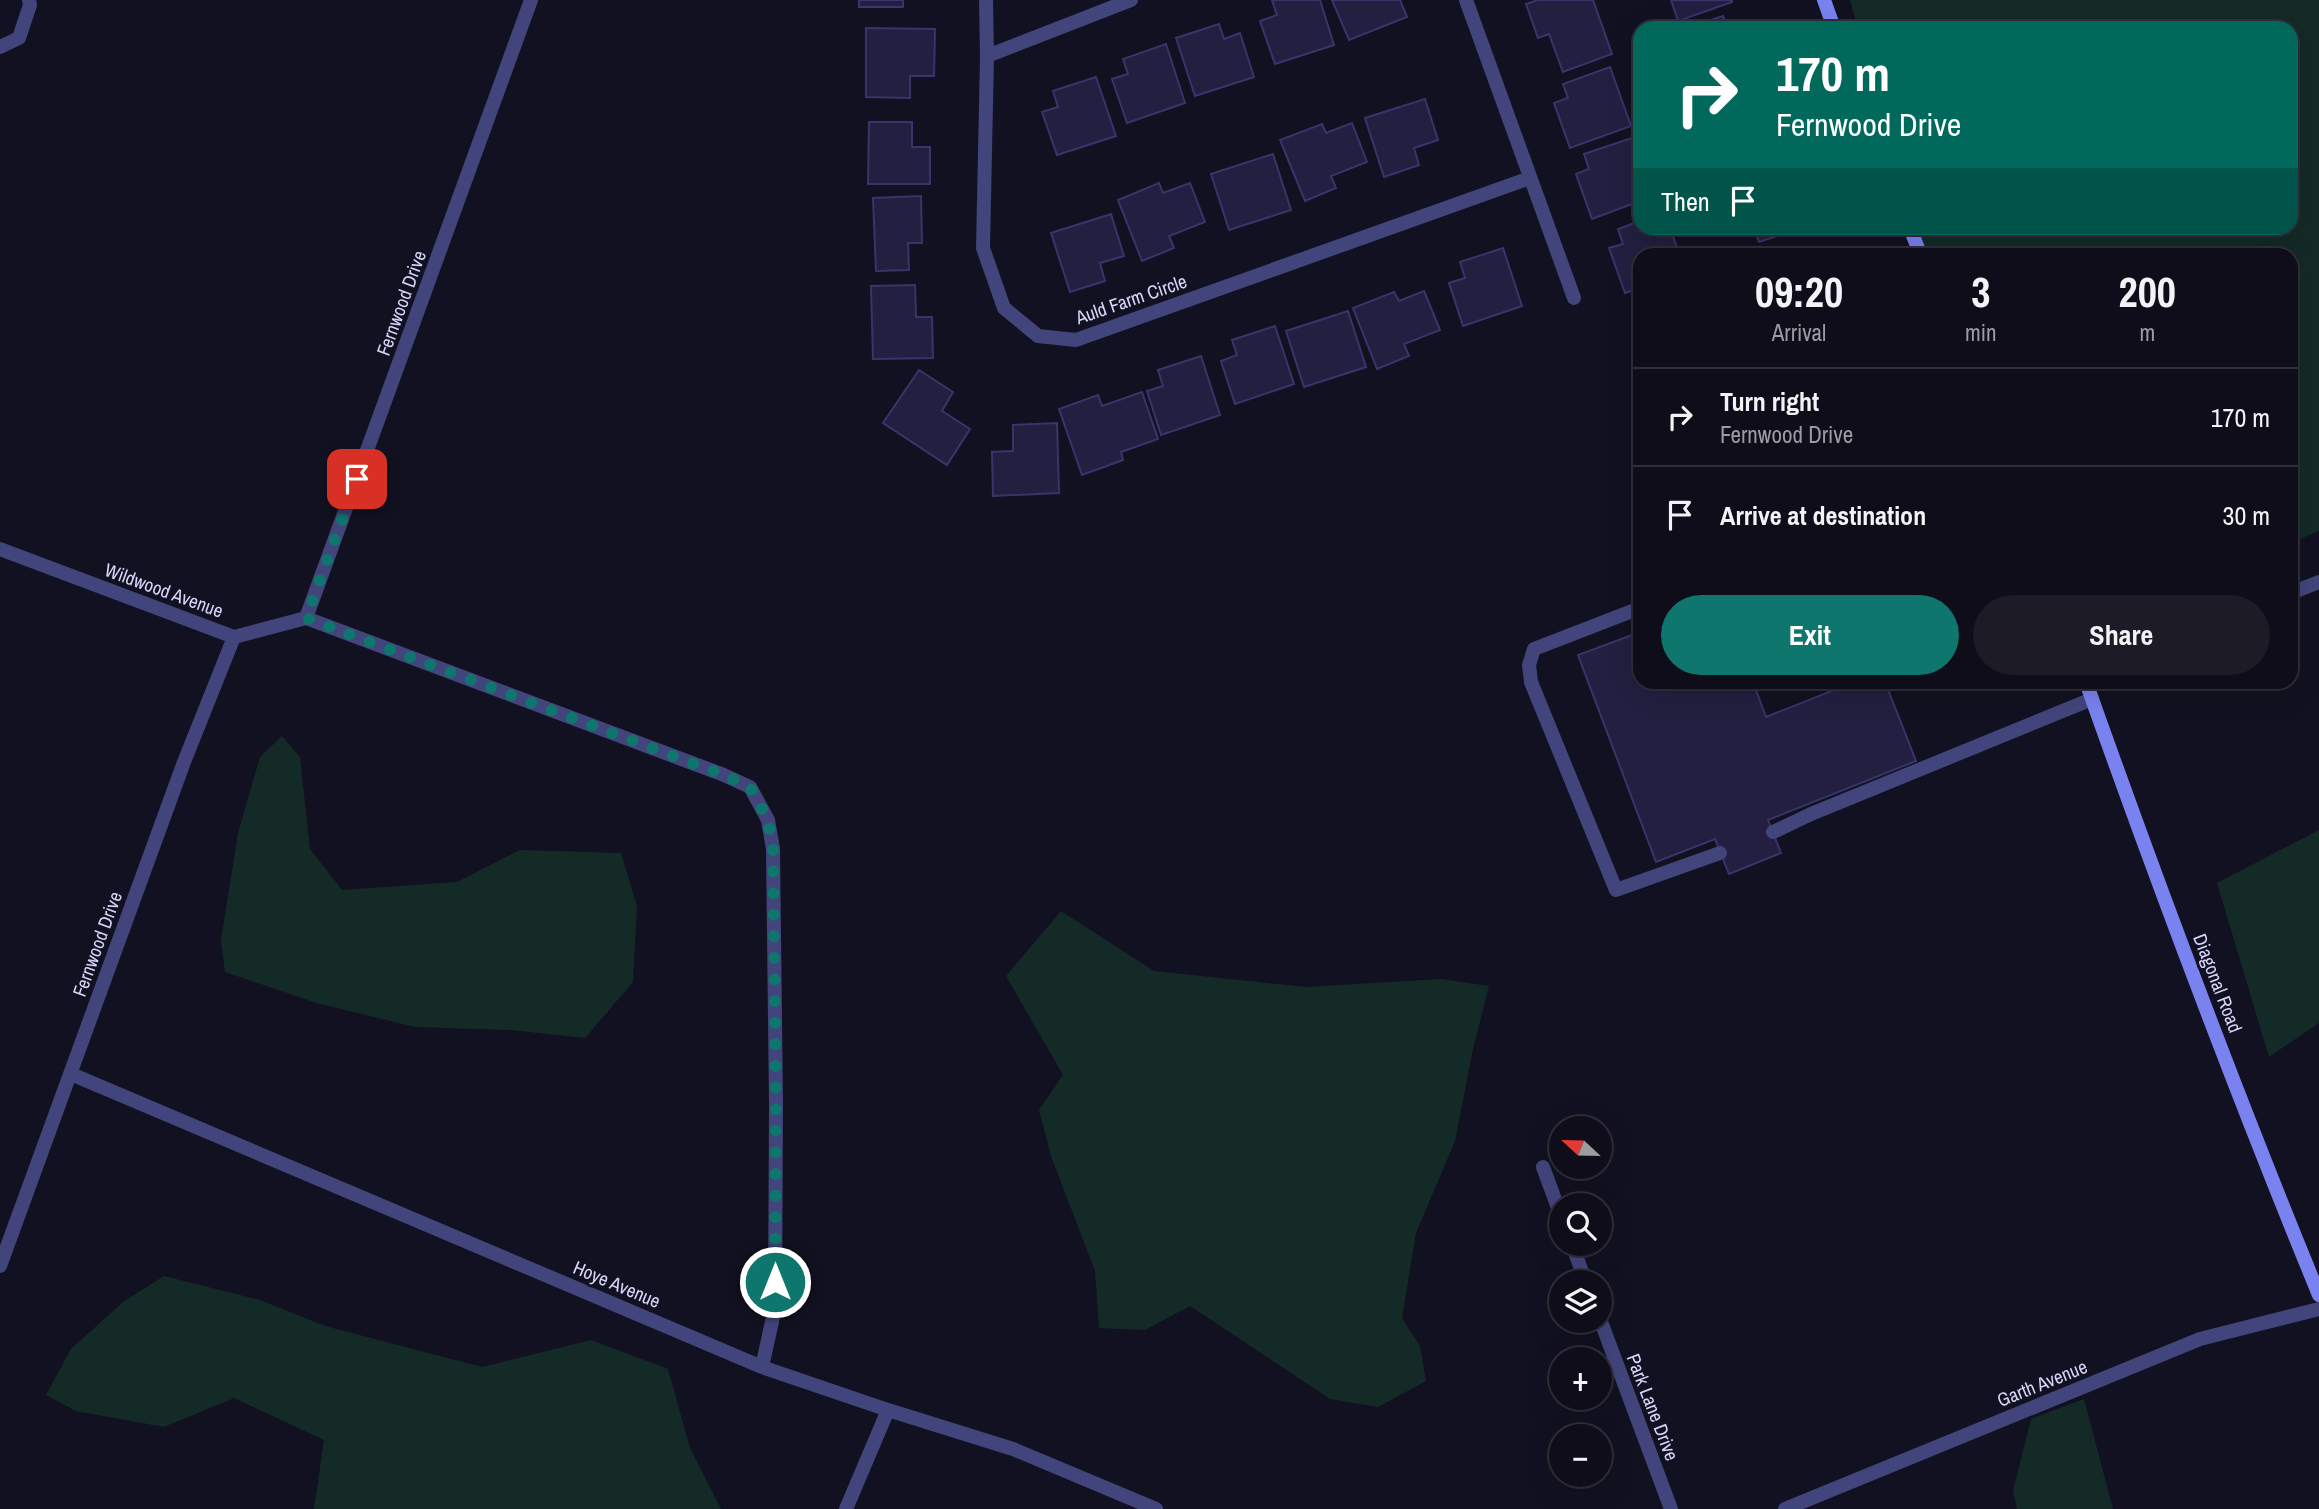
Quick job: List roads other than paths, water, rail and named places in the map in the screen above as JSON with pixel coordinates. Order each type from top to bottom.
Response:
[{"type":"street","points":[[0,47],[19,38],[30,5],[29,0]]},
{"type":"street","name":"Fernwood Drive","points":[[306,618],[531,0]]},
{"type":"street","name":"Auld Farm Circle","points":[[986,0],[983,248],[1004,308],[1038,336],[1076,340],[1530,178]]},
{"type":"street","points":[[987,55],[1130,0]]},
{"type":"street","points":[[1466,0],[1574,298]]},
{"type":"street","points":[[1824,0],[1832,21]]},
{"type":"street","name":"Wildwood Avenue","points":[[0,549],[234,637],[306,618]]},
{"type":"street","points":[[2298,590],[2319,582]]},
{"type":"street","points":[[1633,611],[1534,649],[1529,665],[1531,682],[1616,890],[1720,853]]},
{"type":"street","points":[[306,618],[750,787],[768,820],[773,849],[775,1308],[762,1367]]},
{"type":"street","name":"Fernwood Drive","points":[[0,1266],[184,762],[234,637]]},
{"type":"street","name":"Diagonal Road","points":[[2088,689],[2133,815],[2276,1190],[2319,1294]]},
{"type":"street","points":[[1773,832],[2092,699]]},
{"type":"street","name":"Hoye Avenue","points":[[71,1074],[762,1367],[1013,1449],[1156,1509]]},
{"type":"street","points":[[1543,1167],[1553,1193]]},
{"type":"street","name":"Garth Avenue","points":[[1784,1509],[2200,1339],[2319,1309]]},
{"type":"street","name":"Park Lane Drive","points":[[1605,1333],[1671,1509]]},
{"type":"street","points":[[846,1509],[888,1410]]}]
